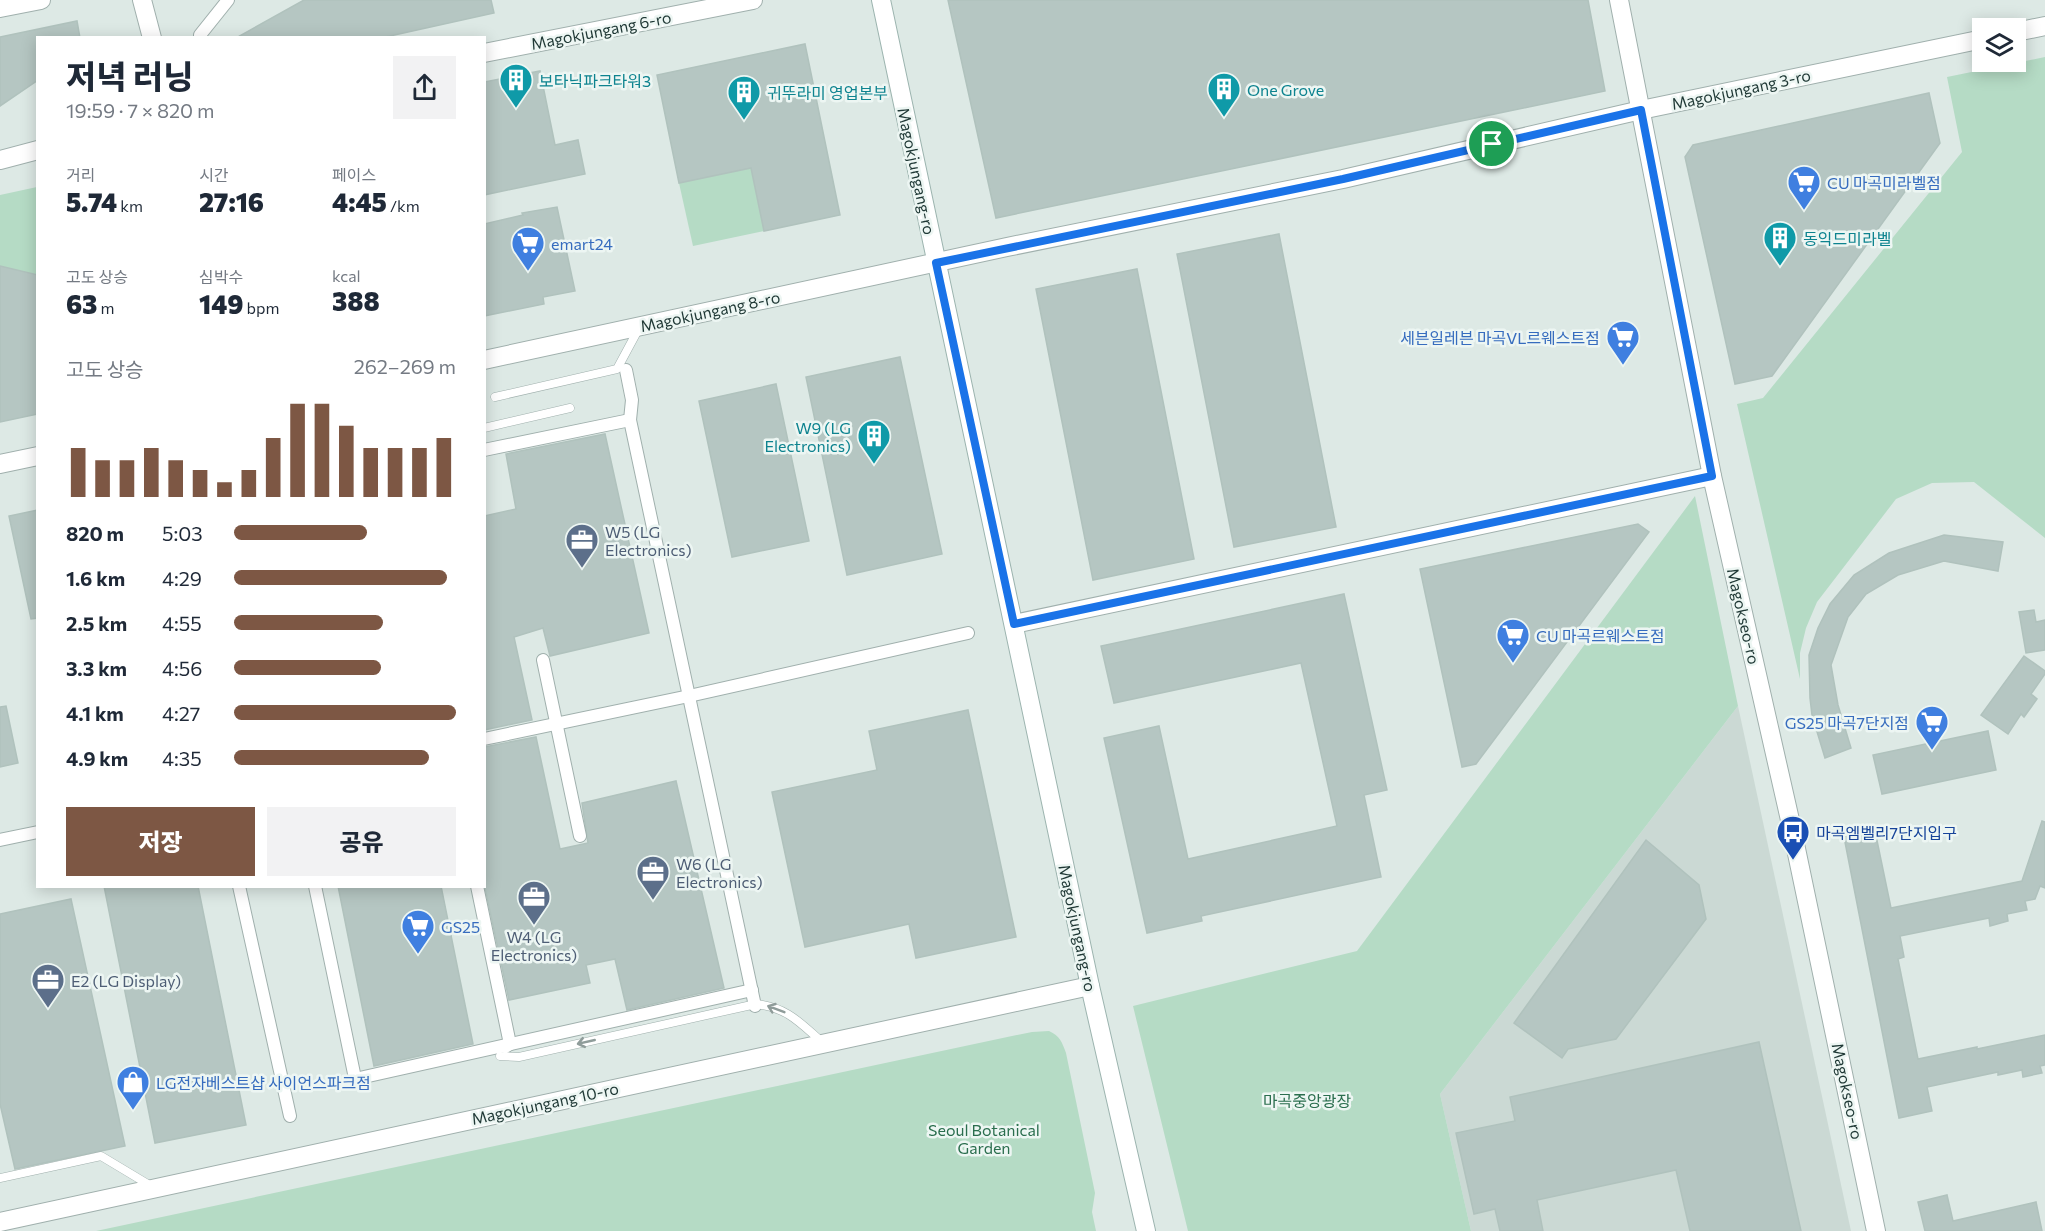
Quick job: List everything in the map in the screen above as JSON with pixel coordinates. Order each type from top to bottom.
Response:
[{"type":"street","points":[[0,8],[41,0]]},
{"type":"street","points":[[142,0],[151,36]]},
{"type":"street","points":[[200,35],[228,0]]},
{"type":"street","name":"Magokjungang 6-ro","points":[[486,53],[753,0]]},
{"type":"street","name":"Magokjungang-ro","points":[[881,0],[1090,986],[1146,1231]]},
{"type":"street","name":"Magokseo-ro","points":[[1619,0],[1712,476],[1790,820],[1876,1231]]},
{"type":"street","points":[[2026,30],[2045,26]]},
{"type":"street","name":"Magokjungang 3-ro","points":[[936,263],[1343,179],[1641,110],[1972,41]]},
{"type":"street","points":[[0,160],[36,151]]},
{"type":"street","name":"Magokjungang 8-ro","points":[[486,360],[936,263]]},
{"type":"street","points":[[626,370],[632,400],[630,420],[756,1005]]},
{"type":"street","points":[[486,450],[630,420]]},
{"type":"street","points":[[0,464],[36,456]]},
{"type":"street","points":[[1014,624],[1712,476]]},
{"type":"street","points":[[486,738],[689,696],[968,633]]},
{"type":"street","points":[[543,660],[580,836]]},
{"type":"street","points":[[0,840],[36,832]]},
{"type":"street","points":[[239,888],[290,1116]]},
{"type":"street","points":[[315,888],[356,1081],[505,1049],[752,990]]},
{"type":"street","points":[[477,888],[505,1049]]},
{"type":"street","name":"Magokjungang 10-ro","points":[[0,1222],[1090,986]]},
{"type":"lane","points":[[495,397],[617,369],[640,326]]},
{"type":"lane","points":[[486,428],[570,408]]},
{"type":"lane","points":[[505,1049],[525,1056],[756,1005],[775,1007],[797,1020],[823,1043]]},
{"type":"lane","points":[[0,1178],[101,1156],[155,1188]]},
{"type":"shaded area","points":[[1738,706],[1851,1231],[1471,1231],[1440,1094]]},
{"type":"green space","points":[[2045,57],[2045,538],[1974,482],[1932,483],[1896,499],[1817,602],[1806,628],[1800,653],[1800,679],[1737,404],[1763,398],[1962,152],[1947,77],[1972,72],[2026,72],[2026,61]]},
{"type":"green space","points":[[751,168],[764,231],[693,246],[679,183]]},
{"type":"green space","points":[[36,187],[36,414],[0,422],[0,195]]},
{"type":"green space","name":"마곡중앙광장","points":[[1695,496],[1738,706],[1440,1094],[1471,1231],[1188,1231],[1133,1006],[1357,951]]},
{"type":"green space","name":"Seoul Botanical Garden","points":[[1049,1031],[1060,1040],[1066,1053],[1095,1193],[1092,1212],[1096,1231],[96,1231],[1012,1036]]},
{"type":"building","points":[[304,0],[491,0],[494,13],[390,36],[240,36]]},
{"type":"building","name":"One Grove","points":[[948,0],[1588,0],[1605,91],[996,218]]},
{"type":"building","points":[[77,21],[80,36],[36,36],[36,81],[0,106],[0,37]]},
{"type":"building","name":"귀뚜라미 영업본부","points":[[805,44],[840,215],[764,231],[751,168],[679,183],[657,75]]},
{"type":"building","name":"보타닉파크타워3","points":[[540,71],[555,145],[578,140],[585,174],[486,195],[486,82]]},
{"type":"building","name":"동익드미라벨","points":[[1929,93],[1940,143],[1772,376],[1735,384],[1685,157],[1693,145]]},
{"type":"building","name":"emart24","points":[[557,207],[575,291],[543,297],[544,304],[486,316],[486,224],[523,215],[522,213]]},
{"type":"building","points":[[1279,234],[1336,527],[1234,547],[1177,254]]},
{"type":"building","points":[[0,266],[36,275],[36,414],[0,422]]},
{"type":"building","points":[[1137,269],[1194,559],[1093,580],[1036,289]]},
{"type":"building","name":"W9 (LG Electronics)","points":[[900,357],[942,554],[847,575],[806,377]]},
{"type":"building","points":[[776,384],[809,541],[732,557],[699,401]]},
{"type":"building","name":"W5 (LG Electronics)","points":[[605,434],[649,633],[550,656],[543,628],[514,637],[532,720],[486,730],[486,516],[516,509],[506,454]]},
{"type":"building","points":[[36,510],[36,618],[31,619],[9,516]]},
{"type":"building","points":[[1638,524],[1649,532],[1476,764],[1462,767],[1420,569]]},
{"type":"building","points":[[1944,535],[2003,542],[1998,571],[1944,561],[1898,575],[1866,594],[1848,617],[1831,665],[1838,705],[1851,748],[1825,758],[1812,715],[1809,655],[1818,628],[1830,604],[1854,575],[1889,553]]},
{"type":"building","points":[[1344,594],[1387,790],[1364,795],[1381,877],[1201,916],[1202,921],[1147,933],[1104,738],[1159,726],[1188,859],[1337,826],[1301,663],[1114,703],[1101,646]]},
{"type":"building","points":[[2034,610],[2036,622],[2045,620],[2045,650],[2026,653],[2019,612]]},
{"type":"building","points":[[2024,656],[2045,671],[2045,674],[2031,694],[2037,699],[2024,717],[2021,714],[2008,734],[1981,715]]},
{"type":"building","points":[[6,706],[18,763],[0,767],[0,707]]},
{"type":"building","points":[[968,710],[1016,937],[916,958],[909,924],[805,947],[772,792],[877,770],[869,731]]},
{"type":"building","points":[[1988,731],[1996,770],[1882,794],[1873,755]]},
{"type":"building","points":[[536,737],[560,849],[588,843],[582,803],[676,781],[724,988],[627,1010],[615,959],[586,965],[590,983],[509,1000],[485,888],[486,747]]},
{"type":"building","points":[[2042,821],[2045,822],[2045,888],[2040,886],[2035,899],[2025,901],[2027,910],[2007,914],[2008,921],[1990,926],[1989,918],[1900,936],[1904,957],[1898,959],[1918,1059],[2045,1035],[2045,1065],[2040,1066],[2042,1073],[2023,1077],[2022,1070],[1998,1075],[1998,1072],[1927,1087],[1932,1111],[1899,1118],[1844,837],[1875,831],[1891,908],[2022,881]]},
{"type":"building","points":[[1646,840],[1699,885],[1706,919],[1616,1039],[1568,1049],[1562,1058],[1514,1023]]},
{"type":"building","points":[[104,888],[198,888],[246,1125],[155,1143]]},
{"type":"building","points":[[338,888],[441,888],[473,1044],[374,1066]]},
{"type":"building","name":"E2 (LG Display)","points":[[71,899],[125,1146],[15,1169],[0,1104],[0,914]]},
{"type":"building","points":[[1759,1042],[1801,1231],[1690,1231],[1676,1170],[1537,1200],[1543,1231],[1500,1231],[1495,1209],[1474,1214],[1456,1133],[1515,1121],[1510,1097]]},
{"type":"building","points":[[1947,1195],[1953,1221],[2036,1202],[2042,1231],[1925,1231],[1918,1202]]},
{"type":"place","name":"보타닉파크타워3","points":[[516,109]]},
{"type":"place","name":"One Grove","points":[[1224,118]]},
{"type":"place","name":"귀뚜라미 영업본부","points":[[744,121]]},
{"type":"place","name":"CU 마곡미라벨점","points":[[1804,211]]},
{"type":"place","name":"동익드미라벨","points":[[1780,267]]},
{"type":"place","name":"emart24","points":[[528,272]]},
{"type":"place","name":"세븐일레븐 마곡VL르웨스트점","points":[[1623,366]]},
{"type":"place","name":"W9 (LG Electronics)","points":[[874,465]]},
{"type":"place","name":"W5 (LG Electronics)","points":[[582,569]]},
{"type":"place","name":"CU 마곡르웨스트점","points":[[1513,664]]},
{"type":"place","name":"GS25 마곡7단지점","points":[[1932,751]]},
{"type":"place","name":"마곡엠벨리7단지입구","points":[[1793,861]]},
{"type":"place","name":"W6 (LG Electronics)","points":[[653,901]]},
{"type":"place","name":"W4 (LG Electronics)","points":[[534,926]]},
{"type":"place","name":"GS25","points":[[418,955]]},
{"type":"place","name":"E2 (LG Display)","points":[[48,1009]]},
{"type":"place","name":"LG전자베스트샵 사이언스파크점","points":[[133,1111]]},
{"type":"route","points":[[1641,110],[1712,476],[1014,624],[936,263],[1343,179],[1492,144],[1641,110]]}]
